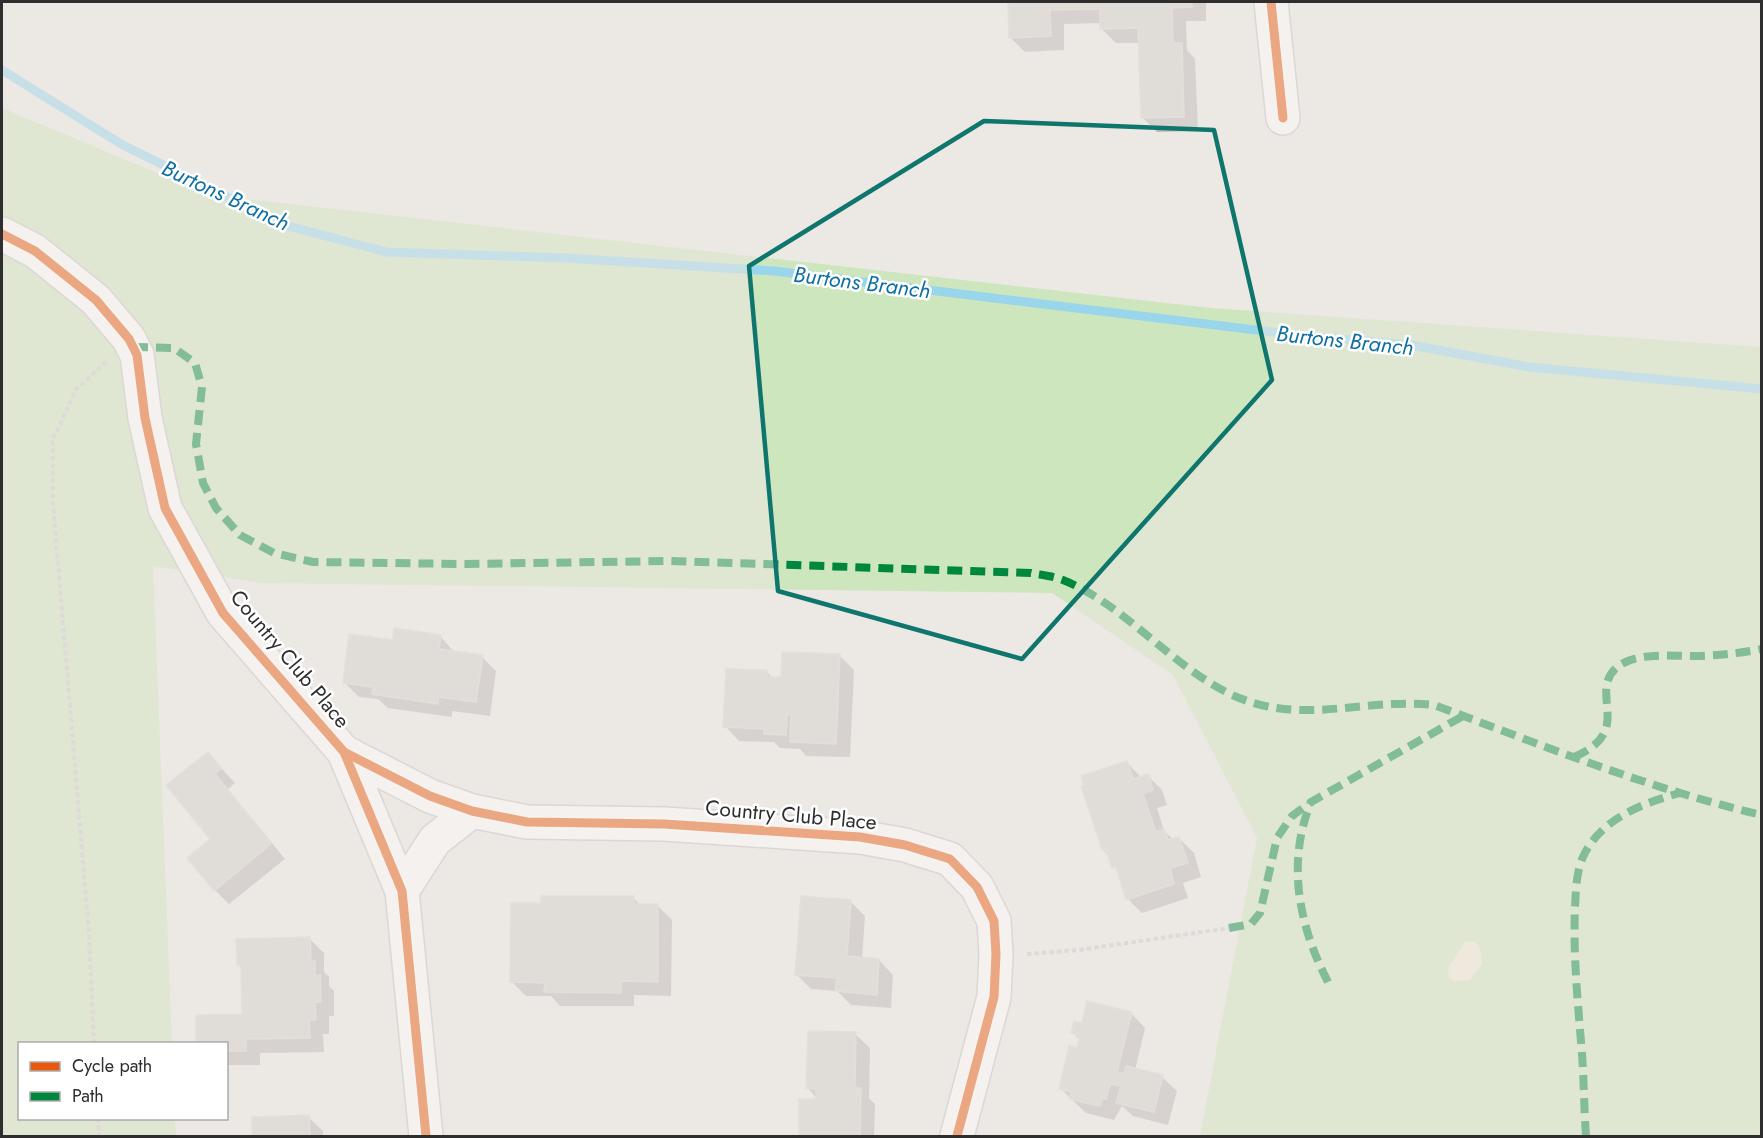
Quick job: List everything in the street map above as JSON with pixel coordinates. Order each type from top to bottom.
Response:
[{"type":"street","points":[[1271,2],[1283,118]]},
{"type":"street","name":"Country Club Place","points":[[2,234],[35,251],[96,300],[133,347],[137,355],[145,418],[165,508],[223,613],[344,753],[402,891],[426,1137]]},
{"type":"street","name":"Country Club Place","points":[[344,753],[430,796],[472,812],[527,822],[664,824],[860,837],[905,844],[950,859],[977,888],[994,921],[996,954],[994,997],[957,1137]]},
{"type":"street","points":[[402,891],[435,840],[472,812]]},
{"type":"path","points":[[94,1042],[89,934],[53,503],[54,439],[76,390],[98,367],[133,347]]},
{"type":"path","points":[[996,954],[1033,955],[1079,950],[1228,928]]},
{"type":"path","points":[[98,1120],[99,1137]]},
{"type":"highlighted area","points":[[984,121],[1214,130],[1272,380],[1022,659],[778,591],[749,266]]},
{"type":"green space","points":[[2,108],[210,195],[1211,308],[1761,347],[1761,1136],[1200,1136],[1257,838],[1173,675],[1052,593],[261,583],[153,566],[172,1042],[18,1042],[18,1120],[175,1120],[176,1136],[2,1136]]},
{"type":"sand","points":[[1475,941],[1480,948],[1482,964],[1470,980],[1454,981],[1449,977],[1448,968],[1465,942]]},
{"type":"building","points":[[1008,2],[1192,2],[1192,7],[1172,8],[1173,43],[1182,43],[1184,117],[1141,118],[1138,28],[1100,29],[1100,9],[1050,10],[1051,36],[1009,38]]},
{"type":"building","points":[[394,628],[441,635],[439,649],[483,655],[476,702],[438,697],[438,704],[372,694],[373,687],[343,683],[349,634],[393,640]]},
{"type":"building","points":[[782,652],[840,654],[836,744],[790,742],[791,715],[787,715],[786,735],[764,734],[764,729],[723,727],[726,669],[767,670],[767,677],[781,677]]},
{"type":"building","points":[[208,752],[221,768],[215,774],[271,844],[214,891],[187,858],[210,839],[166,785]]},
{"type":"building","points":[[1127,761],[1133,779],[1148,774],[1153,790],[1143,794],[1156,832],[1164,829],[1168,840],[1179,837],[1188,863],[1170,868],[1174,884],[1126,900],[1116,867],[1112,868],[1106,849],[1102,850],[1081,786],[1084,785],[1081,776]]},
{"type":"building","points":[[541,896],[634,896],[634,904],[658,904],[658,982],[621,981],[621,993],[544,992],[545,983],[510,982],[511,903],[541,903]]},
{"type":"building","points":[[801,896],[851,900],[847,956],[879,959],[877,995],[835,991],[837,978],[795,975]]},
{"type":"building","points":[[310,937],[311,961],[315,961],[315,976],[320,975],[321,1002],[315,1002],[316,1020],[309,1020],[310,1038],[246,1039],[246,1051],[228,1051],[228,1042],[196,1042],[196,1015],[242,1014],[241,966],[237,965],[236,939]]},
{"type":"building","points":[[1087,1001],[1132,1012],[1117,1072],[1124,1073],[1126,1066],[1163,1075],[1154,1112],[1116,1103],[1121,1086],[1110,1084],[1106,1099],[1102,1098],[1100,1106],[1070,1099],[1071,1092],[1059,1089],[1069,1046],[1077,1048],[1080,1036],[1071,1033],[1074,1021],[1082,1023]]},
{"type":"building","points":[[808,1031],[856,1032],[855,1088],[861,1088],[860,1136],[799,1136],[799,1099],[816,1099],[816,1089],[806,1088]]},
{"type":"building","points":[[309,1115],[310,1136],[252,1136],[252,1117]]},
{"type":"waterway","name":"Burtons Branch","points":[[2,70],[121,144],[284,225],[387,252],[565,258],[774,271],[1304,336],[1411,345],[1529,367],[1762,389]]},
{"type":"marked path","points":[[133,347],[174,348],[195,363],[202,387],[196,444],[203,483],[216,508],[240,535],[274,553],[313,562],[465,564],[671,561],[1031,573],[1063,580],[1085,591],[1127,619],[1206,681],[1228,693],[1255,703],[1280,709],[1306,710],[1381,705],[1434,705],[1637,779],[1762,815]]},
{"type":"marked path","points":[[1574,757],[1592,747],[1602,736],[1607,725],[1608,679],[1623,663],[1644,657],[1709,656],[1762,649]]},
{"type":"marked path","points":[[1328,982],[1310,939],[1299,894],[1299,848],[1303,825],[1311,802],[1463,716]]},
{"type":"marked path","points":[[1586,1136],[1575,944],[1579,869],[1591,844],[1611,823],[1624,814],[1680,793]]},
{"type":"marked path","points":[[1229,928],[1251,924],[1260,913],[1277,838],[1292,816],[1311,802]]},
{"type":"cycle path","points":[[1271,2],[1283,118]]},
{"type":"cycle path","points":[[2,234],[35,251],[96,300],[129,339],[137,355],[145,418],[165,508],[223,613],[344,752],[402,891],[426,1136]]},
{"type":"cycle path","points":[[344,752],[430,796],[472,811],[527,822],[664,824],[860,837],[905,845],[950,859],[977,887],[994,921],[996,954],[994,997],[957,1136]]}]
